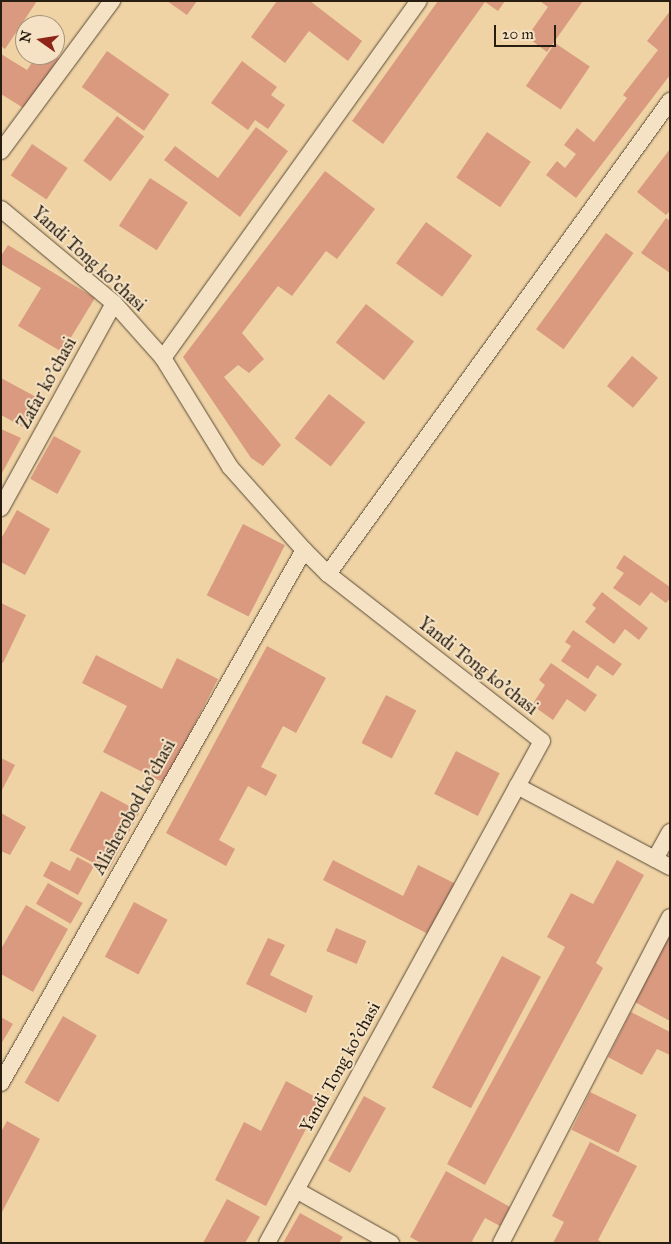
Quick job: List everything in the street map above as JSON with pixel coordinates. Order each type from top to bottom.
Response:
[{"type":"street","points":[[1,151],[112,1]]},
{"type":"street","points":[[163,358],[419,1]]},
{"type":"street","points":[[328,574],[670,101]]},
{"type":"street","name":"Yandi Tong ko'chasi","points":[[1,208],[114,303],[163,358],[230,467],[328,574],[542,741],[267,1243]]},
{"type":"street","name":"Zafar ko'chasi","points":[[1,508],[114,303]]},
{"type":"street","name":"Alisherobod ko'chasi","points":[[1,1083],[304,550]]},
{"type":"street","points":[[518,786],[663,863],[670,832]]},
{"type":"street","points":[[501,1243],[670,917]]},
{"type":"street","points":[[296,1190],[391,1243]]},
{"type":"building","points":[[1,1],[37,1],[28,15],[15,15],[15,34],[5,49],[1,46]]},
{"type":"building","points":[[167,1],[197,1],[187,15]]},
{"type":"building","points":[[277,1],[310,1],[362,41],[348,61],[309,31],[285,63],[251,37]]},
{"type":"building","points":[[438,1],[505,1],[498,11],[485,2],[383,144],[352,121]]},
{"type":"building","points":[[540,1],[583,1],[547,52],[527,37],[548,7]]},
{"type":"building","points":[[670,11],[670,75],[576,198],[546,175],[557,161],[565,168],[576,154],[564,145],[577,128],[594,142],[627,98],[623,95],[658,50],[647,41]]},
{"type":"building","points":[[555,43],[590,66],[561,110],[526,86]]},
{"type":"building","points":[[107,51],[169,95],[144,131],[82,87]]},
{"type":"building","points":[[1,54],[15,63],[15,65],[27,70],[30,65],[54,65],[25,109],[1,94]]},
{"type":"building","points":[[242,61],[277,87],[271,95],[285,105],[268,129],[255,120],[248,130],[211,103]]},
{"type":"building","points":[[117,116],[144,136],[110,181],[83,161]]},
{"type":"building","points":[[256,127],[288,151],[240,217],[164,160],[175,146],[218,178]]},
{"type":"building","points":[[487,132],[531,162],[500,207],[456,178]]},
{"type":"building","points":[[32,144],[68,168],[46,200],[11,176]]},
{"type":"building","points":[[670,149],[670,211],[666,215],[637,192]]},
{"type":"building","points":[[325,171],[375,209],[337,259],[326,251],[292,296],[278,286],[242,333],[264,359],[249,373],[238,365],[224,377],[281,445],[263,466],[251,458],[183,357]]},
{"type":"building","points":[[150,178],[188,203],[157,250],[119,226]]},
{"type":"building","points":[[666,218],[670,221],[670,273],[641,253]]},
{"type":"building","points":[[426,222],[472,256],[442,297],[396,263]]},
{"type":"building","points":[[606,233],[634,253],[564,349],[536,329]]},
{"type":"building","points":[[8,245],[95,298],[62,352],[18,326],[41,288],[1,264],[1,256]]},
{"type":"building","points":[[366,304],[414,342],[384,380],[336,343]]},
{"type":"building","points":[[632,356],[658,378],[633,408],[607,386]]},
{"type":"building","points":[[1,378],[38,398],[23,427],[1,415]]},
{"type":"building","points":[[329,394],[365,422],[331,466],[295,438]]},
{"type":"building","points":[[1,429],[21,438],[1,475]]},
{"type":"building","points":[[54,436],[81,451],[57,494],[30,479]]},
{"type":"building","points":[[17,510],[50,529],[25,575],[1,562],[1,539]]},
{"type":"building","points":[[243,524],[285,545],[249,617],[207,595]]},
{"type":"building","points":[[624,555],[670,587],[670,598],[666,603],[651,592],[640,606],[613,588],[624,573],[616,568]]},
{"type":"building","points":[[602,592],[648,628],[639,640],[625,629],[614,644],[585,622],[596,608],[592,605]]},
{"type":"building","points":[[1,603],[26,615],[3,663],[1,662]]},
{"type":"building","points":[[573,630],[622,664],[613,676],[597,665],[588,679],[561,661],[571,646],[565,642]]},
{"type":"building","points":[[267,646],[326,678],[296,733],[283,726],[261,767],[277,775],[266,796],[248,786],[219,840],[235,849],[226,866],[166,833]]},
{"type":"building","points":[[96,655],[162,689],[177,658],[218,679],[164,783],[103,752],[127,706],[82,683]]},
{"type":"building","points":[[551,663],[597,695],[585,712],[567,699],[553,720],[532,705],[545,685],[539,680]]},
{"type":"building","points":[[386,695],[416,710],[392,759],[361,743]]},
{"type":"building","points":[[456,751],[500,773],[478,816],[434,794]]},
{"type":"building","points":[[1,758],[15,765],[1,792]]},
{"type":"building","points":[[101,791],[140,812],[108,871],[70,850]]},
{"type":"building","points":[[1,813],[26,827],[10,855],[1,851]]},
{"type":"building","points":[[77,857],[94,866],[78,895],[43,876],[51,861],[70,871]]},
{"type":"building","points":[[333,860],[403,896],[418,865],[456,884],[430,935],[323,880]]},
{"type":"building","points":[[617,860],[644,875],[596,963],[603,968],[485,1185],[447,1164],[565,947],[547,937],[571,893],[593,904]]},
{"type":"building","points":[[48,883],[83,903],[71,924],[36,904]]},
{"type":"building","points":[[134,902],[168,920],[138,975],[105,957]]},
{"type":"building","points":[[26,905],[68,929],[33,992],[1,974],[1,949]]},
{"type":"building","points":[[336,928],[366,941],[357,964],[326,951]]},
{"type":"building","points":[[670,930],[670,1021],[633,1001]]},
{"type":"building","points":[[268,938],[285,945],[270,975],[313,996],[306,1013],[246,984]]},
{"type":"building","points":[[502,956],[541,977],[471,1108],[432,1088]]},
{"type":"building","points":[[631,1012],[670,1032],[670,1055],[657,1049],[642,1075],[608,1057]]},
{"type":"building","points":[[63,1016],[97,1036],[58,1102],[25,1083]]},
{"type":"building","points":[[1,1017],[13,1024],[1,1044]]},
{"type":"building","points":[[286,1081],[321,1100],[266,1206],[215,1180],[244,1122],[261,1131]]},
{"type":"building","points":[[590,1092],[637,1115],[618,1153],[572,1130]]},
{"type":"building","points":[[364,1096],[386,1108],[350,1173],[328,1161]]},
{"type":"building","points":[[7,1121],[40,1139],[1,1214],[1,1132]]},
{"type":"building","points":[[590,1142],[637,1166],[598,1240],[603,1243],[553,1243],[564,1222],[552,1216]]},
{"type":"building","points":[[446,1171],[510,1207],[500,1226],[485,1218],[472,1241],[475,1243],[421,1243],[410,1237]]},
{"type":"building","points":[[227,1199],[260,1217],[245,1243],[203,1243]]},
{"type":"building","points":[[300,1213],[343,1237],[339,1243],[283,1243]]}]
